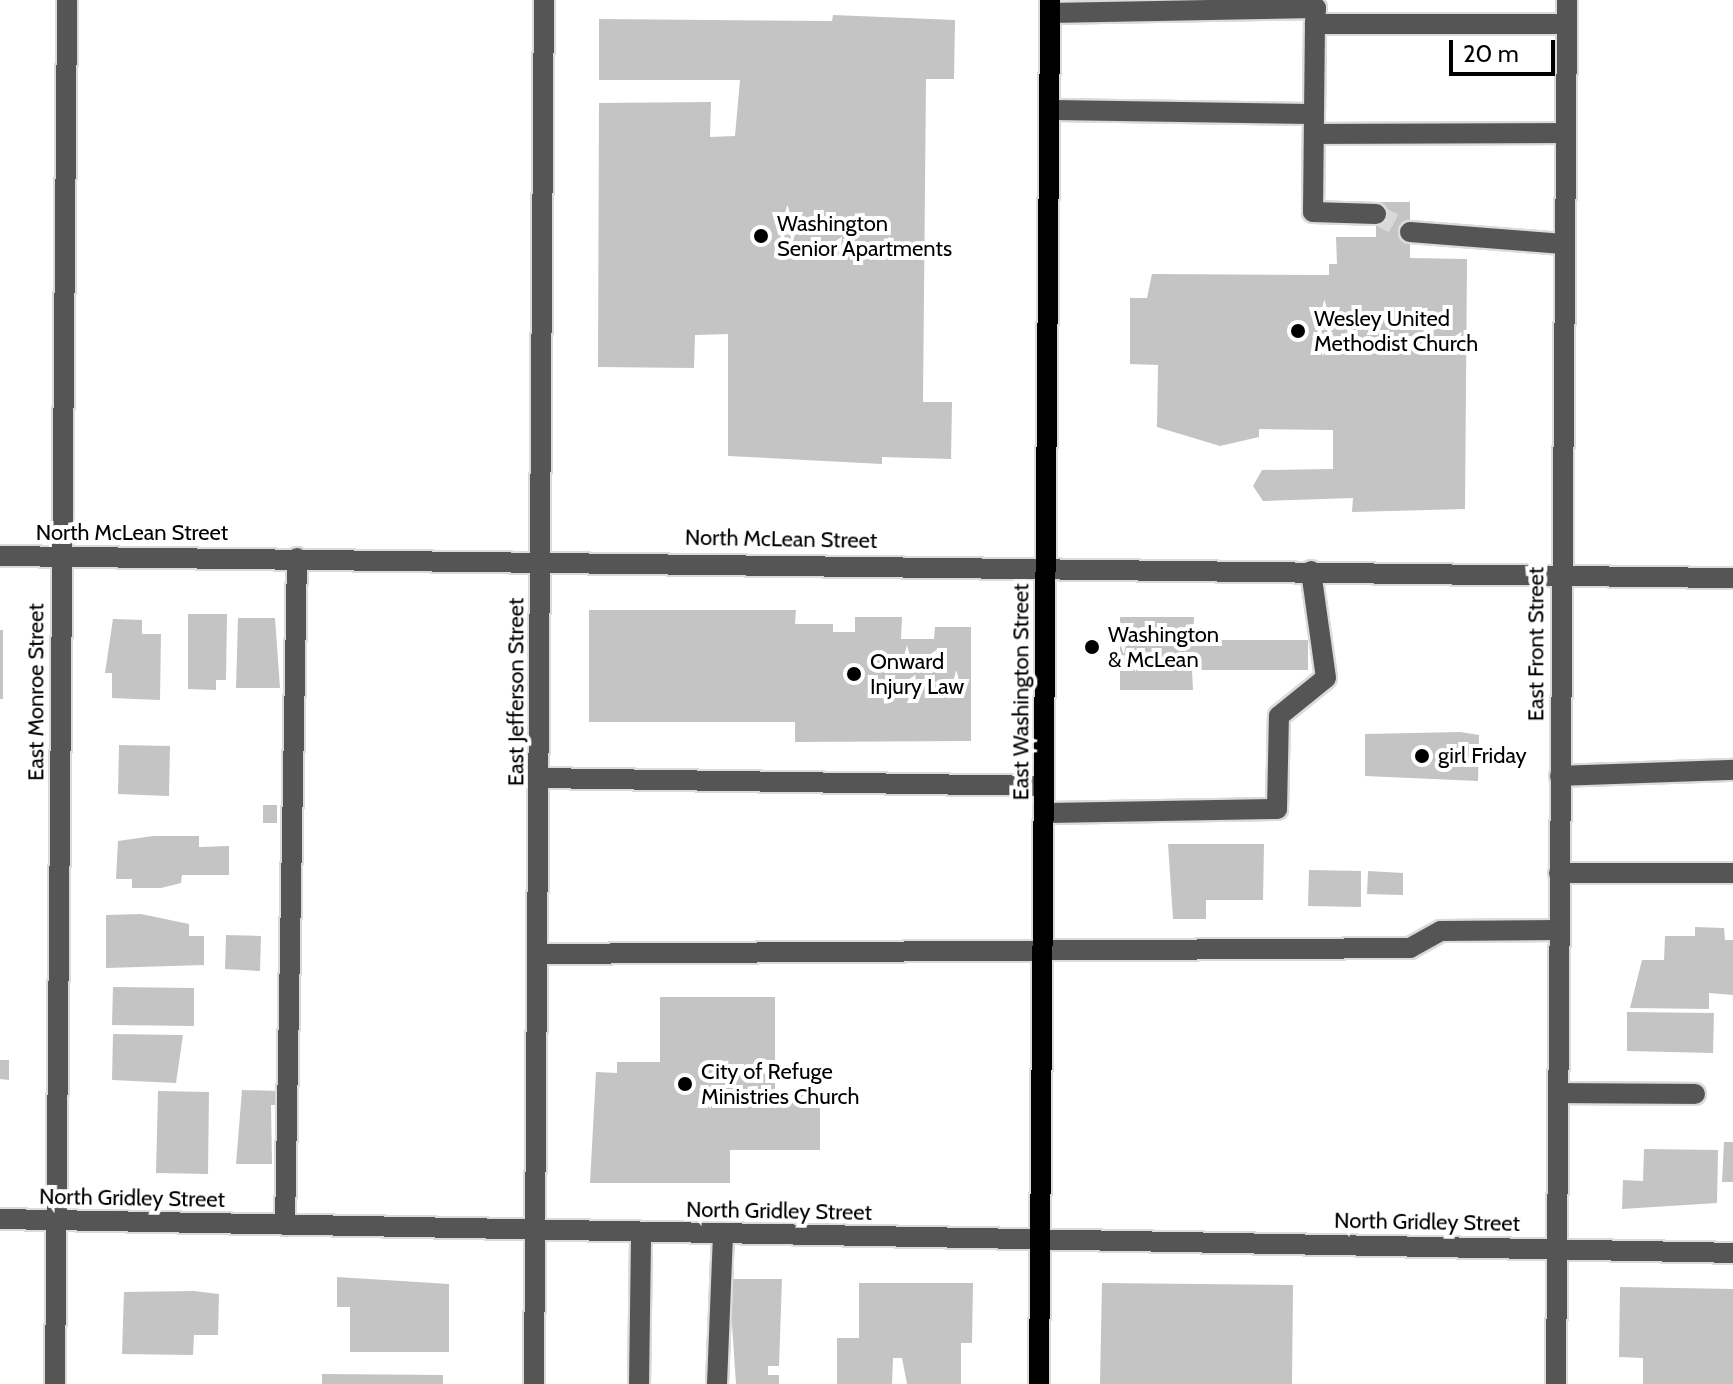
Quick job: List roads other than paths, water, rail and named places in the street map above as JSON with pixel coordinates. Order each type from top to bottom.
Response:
[{"type":"main road","name":"East Washington Street","points":[[1039,1384],[1050,7]]},
{"type":"street","name":"East Monroe Street","points":[[55,1384],[67,0]]},
{"type":"street","name":"East Jefferson Street","points":[[534,1384],[544,0]]},
{"type":"street","name":"East Front Street","points":[[1556,1384],[1560,575],[1567,0]]},
{"type":"street","points":[[1050,7],[1316,8],[1313,212],[1376,214]]},
{"type":"street","points":[[1315,24],[1567,24]]},
{"type":"street","points":[[1049,110],[1565,133]]},
{"type":"street","points":[[1410,232],[1564,244]]},
{"type":"street","name":"North McLean Street","points":[[0,556],[541,558],[1733,578]]},
{"type":"street","points":[[285,1225],[297,558]]},
{"type":"street","points":[[1044,813],[1277,809],[1279,716],[1326,678],[1311,571]]},
{"type":"street","points":[[1560,776],[1733,770]]},
{"type":"street","points":[[539,778],[1044,786]]},
{"type":"street","points":[[1559,873],[1733,873]]},
{"type":"street","points":[[538,954],[1043,947],[1410,948],[1441,931],[1559,930]]},
{"type":"street","points":[[1559,1093],[1695,1094]]},
{"type":"street","name":"North Gridley Street","points":[[0,1219],[723,1235],[1041,1237],[1733,1253]]},
{"type":"street","points":[[639,1384],[641,1233]]},
{"type":"street","points":[[717,1384],[723,1235]]},
{"type":"tunnel","points":[[1376,214],[1410,232]]},
{"type":"place","name":"Washington Senior Apartments","points":[[761,236]]},
{"type":"place","name":"Wesley United Methodist Church","points":[[1298,331]]},
{"type":"place","name":"Washington & McLean","points":[[1092,647]]},
{"type":"place","name":"Onward Injury Law","points":[[854,674]]},
{"type":"place","name":"girl Friday","points":[[1422,756]]},
{"type":"place","name":"City of Refuge Ministries Church","points":[[685,1084]]}]
